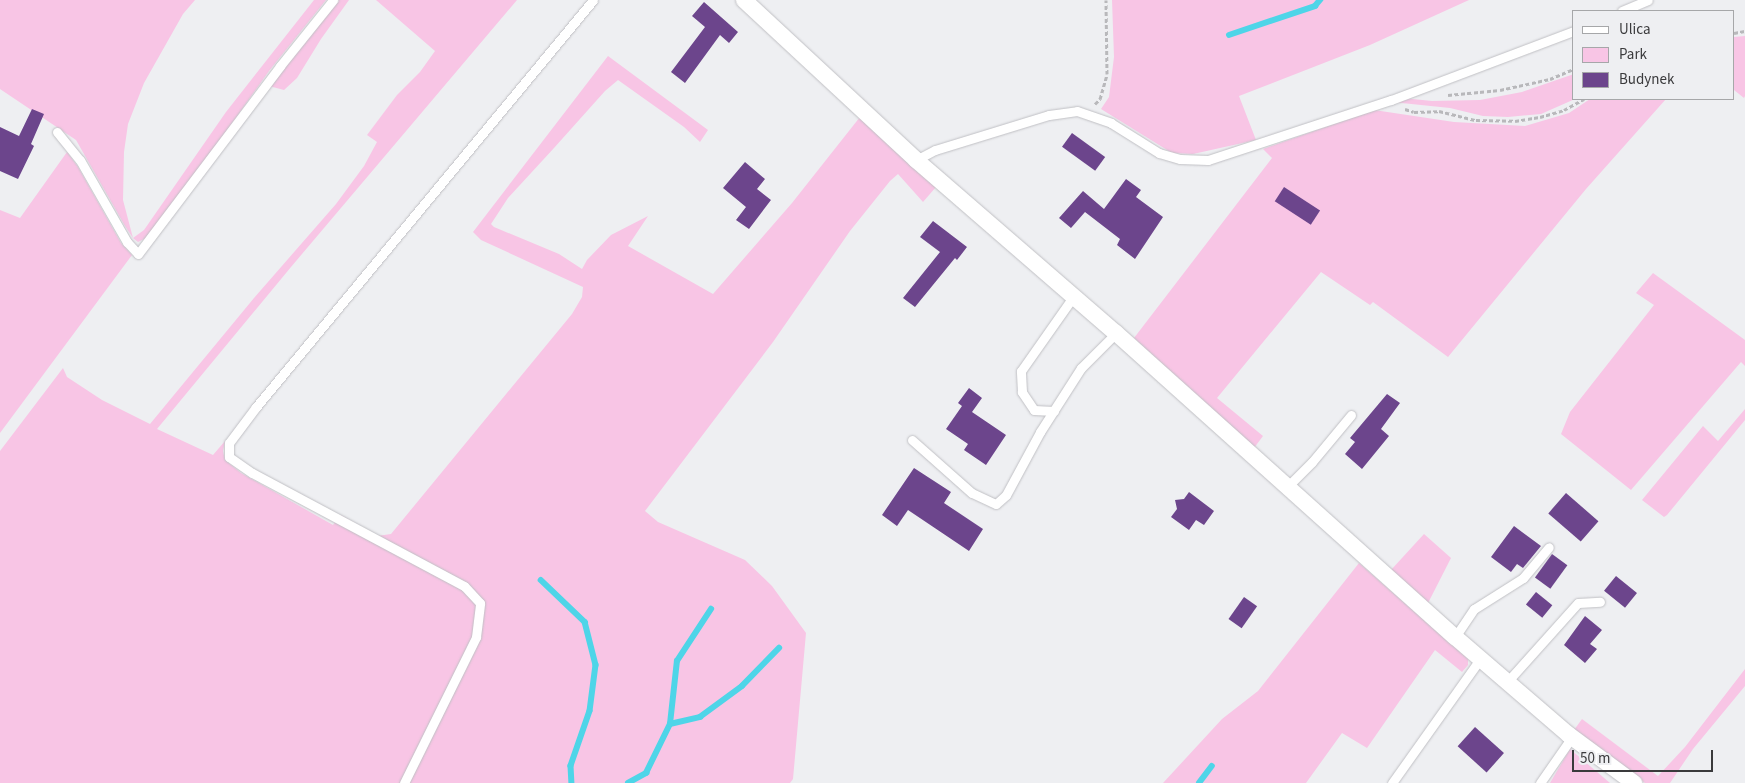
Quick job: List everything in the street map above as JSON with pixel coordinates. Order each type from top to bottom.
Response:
[{"type":"street","points":[[744,0],[916,160],[1116,333],[1454,637],[1572,737],[1634,783]]},
{"type":"lane","points":[[57,132],[80,160],[127,242],[138,254],[280,66],[333,0]]},
{"type":"lane","points":[[404,783],[476,637],[480,603],[464,586],[252,473],[229,457],[229,443],[256,407],[593,0]]},
{"type":"lane","points":[[1624,10],[1648,0]]},
{"type":"lane","points":[[916,160],[935,150],[1049,115],[1077,111],[1112,123],[1159,153],[1180,159],[1208,160],[1380,104],[1572,31]]},
{"type":"lane","points":[[1054,411],[1034,410],[1022,392],[1021,371],[1073,297]]},
{"type":"lane","points":[[912,440],[972,493],[996,504],[1006,495],[1054,411],[1082,368],[1116,333]]},
{"type":"lane","points":[[1287,487],[1351,415]]},
{"type":"lane","points":[[1454,637],[1474,609],[1523,578],[1549,547]]},
{"type":"lane","points":[[1507,682],[1578,603],[1600,602]]},
{"type":"lane","points":[[1392,783],[1480,659]]},
{"type":"lane","points":[[1540,783],[1572,737]]},
{"type":"path","points":[[1085,113],[1100,99],[1107,74],[1106,0]]},
{"type":"path","points":[[1446,95],[1500,90],[1550,79],[1572,70]]},
{"type":"path","points":[[1380,104],[1414,112],[1439,111],[1476,120],[1516,121],[1564,110],[1582,100]]},
{"type":"green space","points":[[0,0],[195,0],[183,14],[144,83],[128,124],[124,152],[123,200],[133,238],[76,140],[0,89]]},
{"type":"green space","points":[[314,0],[326,0],[269,71],[206,160],[146,238],[138,242],[133,238],[144,230],[226,112]]},
{"type":"green space","points":[[337,0],[349,0],[321,39],[297,78],[284,90],[269,86]]},
{"type":"green space","points":[[376,0],[517,0],[157,429],[213,455],[225,441],[223,451],[225,460],[241,473],[333,525],[341,515],[377,536],[391,534],[572,314],[582,297],[583,287],[481,240],[473,232],[608,56],[708,130],[700,142],[684,127],[618,80],[605,91],[508,198],[491,224],[494,227],[559,254],[582,269],[587,260],[611,235],[648,216],[628,246],[713,294],[792,203],[860,117],[936,187],[923,202],[898,174],[890,181],[850,231],[773,342],[645,511],[658,522],[745,560],[772,586],[806,633],[793,779],[790,783],[0,783],[0,451],[63,368],[67,377],[102,400],[150,424],[254,298],[336,204],[364,166],[377,142],[367,135],[397,95],[420,72],[435,51]]},
{"type":"green space","points":[[1112,0],[1469,0],[1370,45],[1239,96],[1256,140],[1193,154],[1172,153],[1101,109],[1109,97],[1114,57]]},
{"type":"green space","points":[[1745,36],[1744,98],[1735,91],[1735,37]]},
{"type":"green space","points":[[1572,75],[1573,100],[1541,114],[1508,117],[1483,116],[1450,108],[1392,102],[1403,98],[1432,101],[1480,100],[1522,92]]},
{"type":"green space","points":[[1588,100],[1665,100],[1586,189],[1448,357],[1373,302],[1370,305],[1321,272],[1217,398],[1263,436],[1254,448],[1134,338],[1272,158],[1263,149],[1374,110],[1454,122],[1525,126],[1569,113]]},
{"type":"green space","points":[[67,152],[78,167],[121,243],[132,255],[0,433],[0,210],[20,218]]},
{"type":"green space","points":[[1653,273],[1745,340],[1745,366],[1741,362],[1631,490],[1561,434],[1570,412],[1654,305],[1636,293]]},
{"type":"green space","points":[[1745,409],[1745,420],[1667,515],[1664,517],[1642,500],[1703,426],[1718,441]]},
{"type":"green space","points":[[1424,534],[1451,558],[1427,605],[1391,570]]},
{"type":"green space","points":[[1359,563],[1468,659],[1468,665],[1462,672],[1435,650],[1367,748],[1342,733],[1306,783],[1163,783],[1222,719],[1258,691]]},
{"type":"green space","points":[[1745,669],[1745,686],[1693,749],[1670,783],[1645,783],[1574,730],[1582,719],[1658,776],[1685,747]]},
{"type":"green space","points":[[1570,749],[1610,783],[1550,783]]},
{"type":"building","points":[[704,2],[738,32],[729,43],[720,35],[685,83],[671,72],[705,27],[692,16]]},
{"type":"building","points":[[32,109],[44,114],[31,144],[34,146],[18,179],[0,171],[0,127],[19,136]]},
{"type":"building","points":[[1072,133],[1105,157],[1095,171],[1062,147]]},
{"type":"building","points":[[745,162],[765,179],[757,189],[771,200],[749,229],[736,220],[746,207],[723,188]]},
{"type":"building","points":[[1126,179],[1141,190],[1136,197],[1163,217],[1135,259],[1117,245],[1120,239],[1085,212],[1071,228],[1059,218],[1083,191],[1104,209]]},
{"type":"building","points":[[1284,187],[1320,210],[1311,225],[1275,201]]},
{"type":"building","points":[[933,221],[967,247],[957,260],[955,258],[915,307],[903,298],[940,252],[920,237]]},
{"type":"building","points":[[969,388],[982,398],[972,412],[1006,435],[986,465],[964,450],[968,444],[946,429],[962,406],[958,403]]},
{"type":"building","points":[[1387,394],[1400,403],[1381,429],[1389,436],[1362,469],[1345,454],[1355,442],[1350,438]]},
{"type":"building","points":[[914,468],[951,492],[944,503],[983,529],[969,551],[908,510],[897,526],[882,515]]},
{"type":"building","points":[[1189,492],[1214,511],[1204,525],[1196,520],[1189,530],[1171,517],[1177,509],[1175,500],[1184,499]]},
{"type":"building","points":[[1566,493],[1598,521],[1581,542],[1548,513]]},
{"type":"building","points":[[1514,526],[1541,546],[1523,568],[1517,564],[1511,572],[1491,557]]},
{"type":"building","points":[[1552,554],[1567,565],[1550,589],[1535,577]]},
{"type":"building","points":[[1616,576],[1637,593],[1625,608],[1604,591]]},
{"type":"building","points":[[1536,592],[1552,605],[1542,618],[1526,604]]},
{"type":"building","points":[[1244,597],[1257,606],[1242,628],[1229,619]]},
{"type":"building","points":[[1585,616],[1602,630],[1590,644],[1597,649],[1585,663],[1564,645]]},
{"type":"building","points":[[1475,727],[1504,753],[1487,772],[1458,746]]},
{"type":"waterway","points":[[1229,35],[1315,6],[1320,0]]},
{"type":"waterway","points":[[541,580],[585,622],[596,665],[590,711],[571,766],[572,783]]},
{"type":"waterway","points":[[628,783],[646,773],[670,724],[677,661],[711,609]]},
{"type":"waterway","points":[[670,724],[700,717],[742,686],[779,648]]},
{"type":"waterway","points":[[1199,783],[1212,766]]}]
